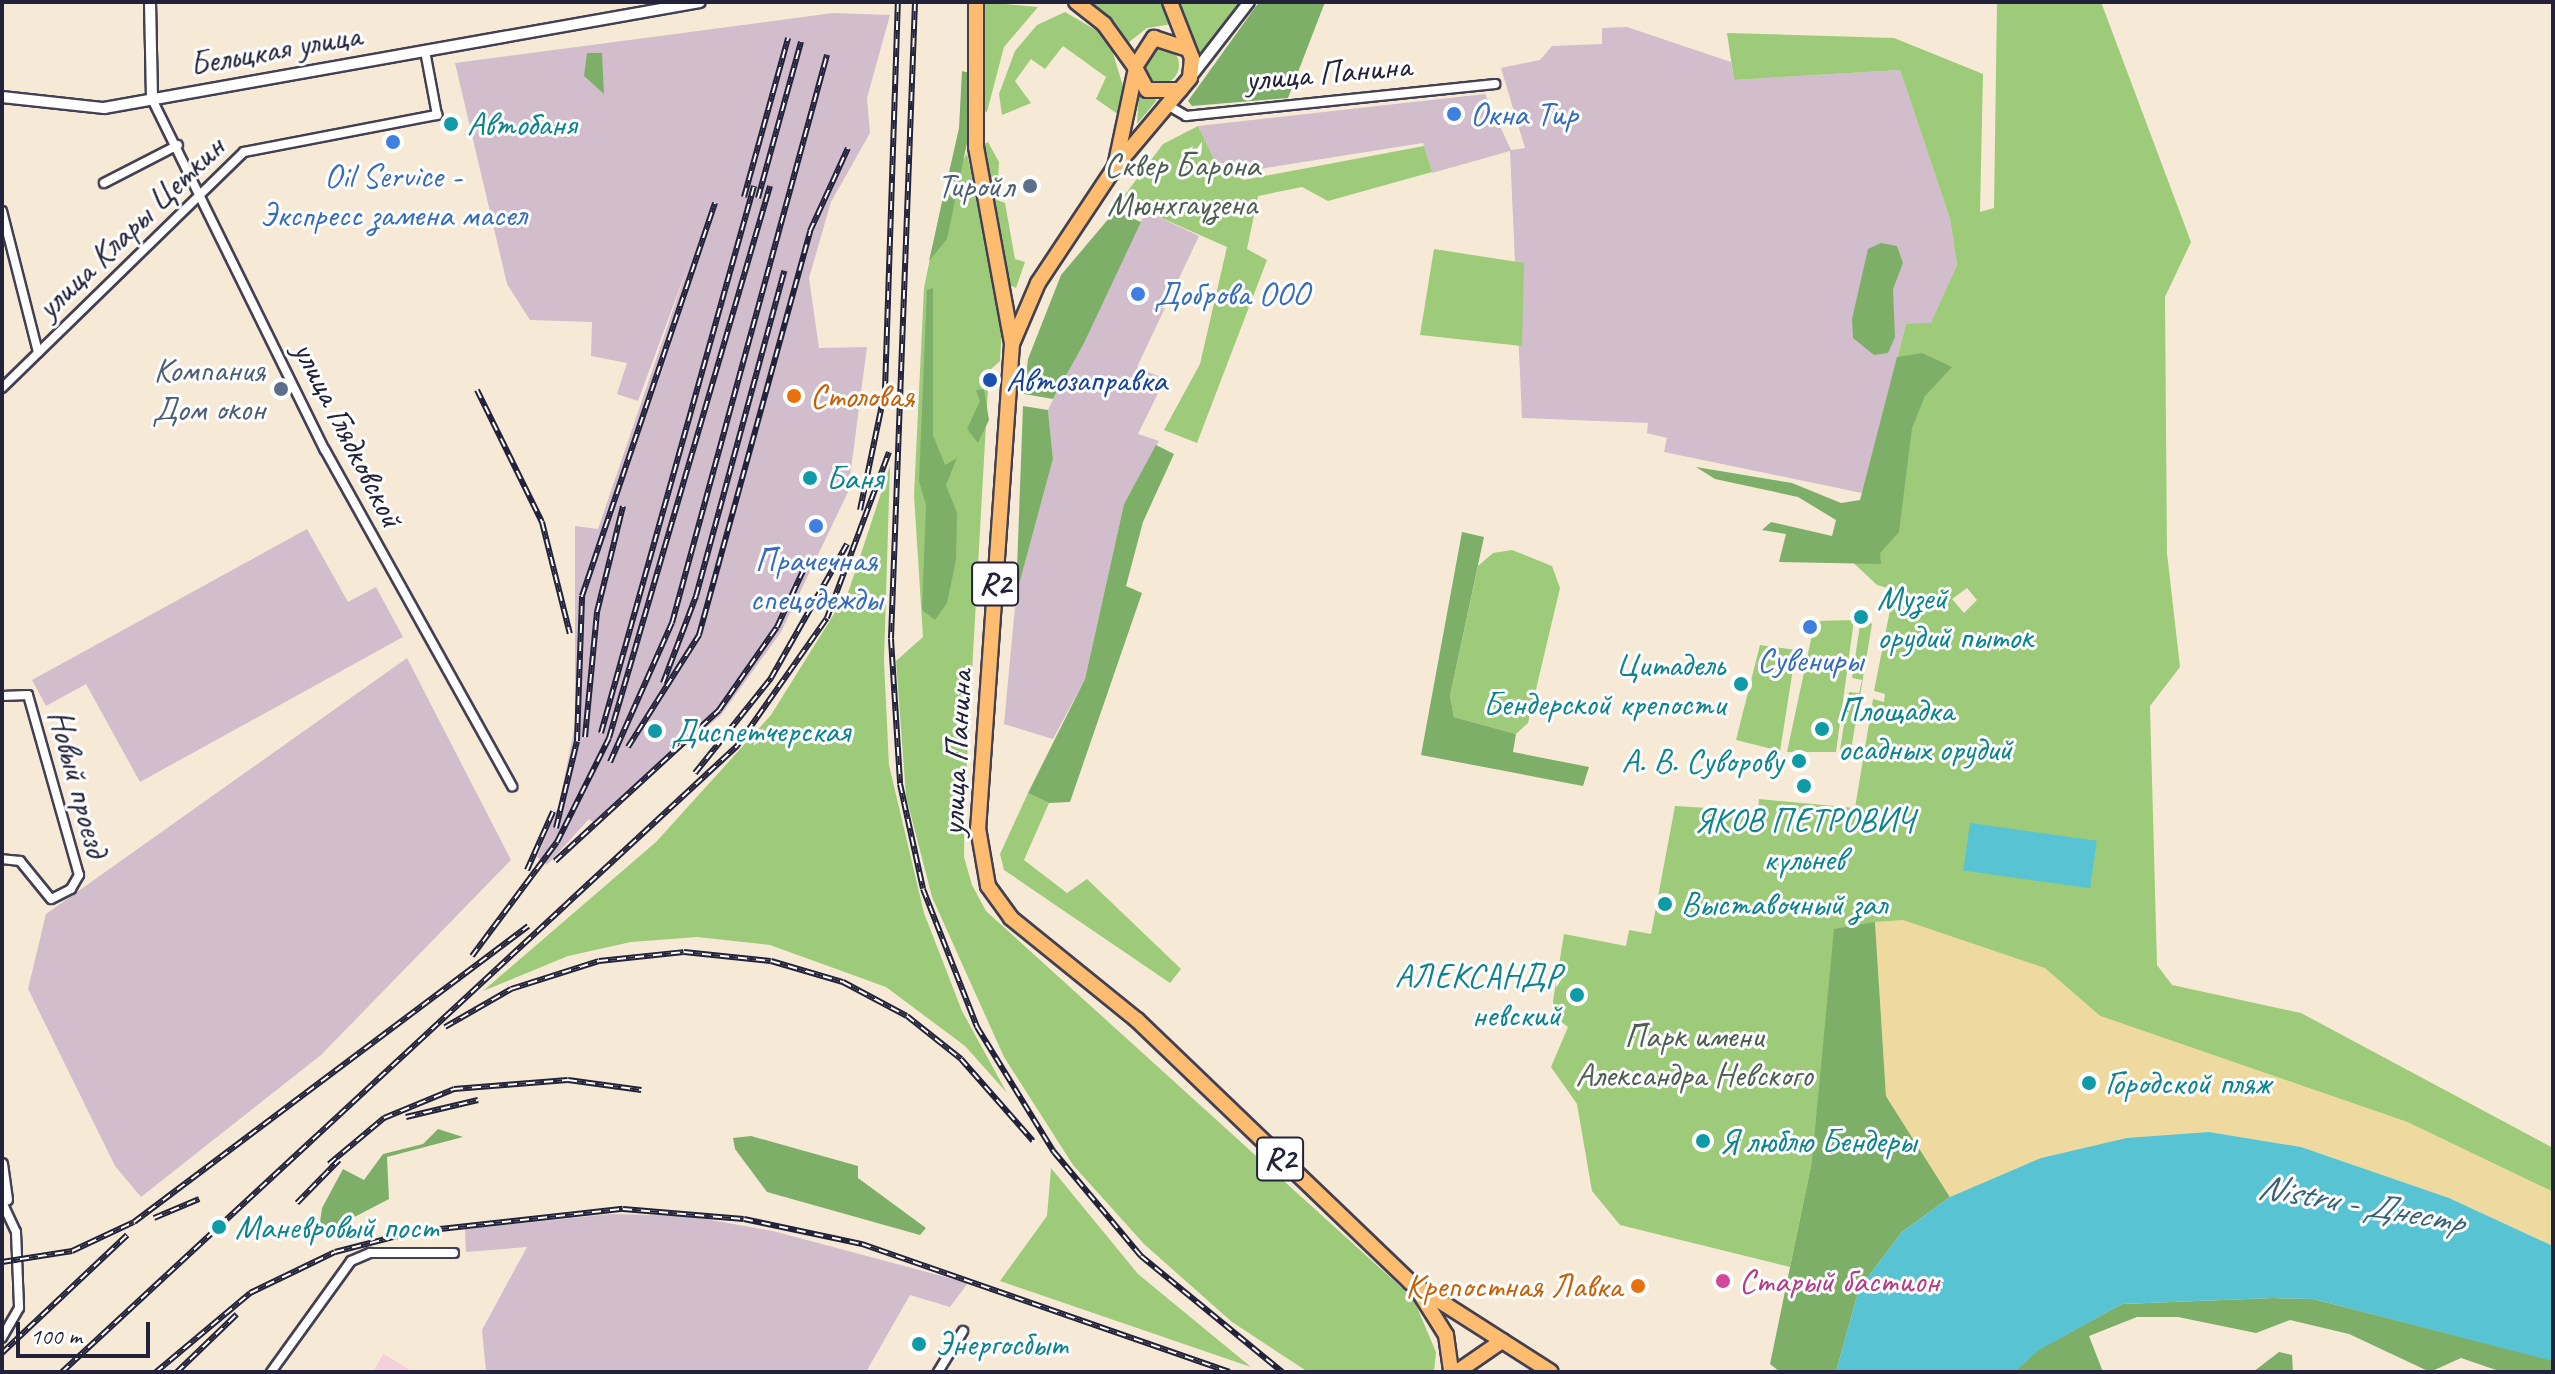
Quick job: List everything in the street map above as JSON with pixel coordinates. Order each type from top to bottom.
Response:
[{"type":"main road","points":[[976,2],[976,147],[1012,344]]},
{"type":"main road","points":[[1076,2],[1104,24],[1135,70],[1156,94],[1188,82],[1187,49],[1170,2]]},
{"type":"main road","points":[[1135,70],[1154,38],[1187,49]]},
{"type":"main road","name":"R2","points":[[1115,167],[1135,70]]},
{"type":"main road","name":"R2","points":[[1115,167],[1188,82]]},
{"type":"main road","name":"улица Панина","points":[[1115,167],[1038,283],[1012,344],[978,828],[988,886],[1011,918],[1137,1020],[1410,1282]]},
{"type":"main road","name":"R2","points":[[1410,1282],[1551,1372]]},
{"type":"main road","name":"R2","points":[[1410,1282],[1446,1335],[1451,1372]]},
{"type":"main road","points":[[1457,1372],[1502,1341]]},
{"type":"street","points":[[150,2],[152,99]]},
{"type":"street","name":"Бельцкая улица","points":[[2,97],[104,108],[700,2]]},
{"type":"street","points":[[1188,82],[1249,2]]},
{"type":"street","name":"улица Клары Цеткин","points":[[2,388],[202,190],[265,142],[437,115],[425,51]]},
{"type":"street","name":"улица Панина","points":[[1169,106],[1186,116],[1495,84]]},
{"type":"street","name":"улица Глядковской","points":[[152,99],[202,190],[325,450],[512,786]]},
{"type":"street","points":[[104,183],[178,145]]},
{"type":"street","points":[[2,211],[38,352]]},
{"type":"street","name":"Новый проезд","points":[[2,696],[28,695],[78,866],[71,889],[51,899],[20,861],[2,859]]},
{"type":"street","points":[[2,1164],[4,1201],[16,1232],[19,1308],[2,1337]]},
{"type":"street","points":[[271,1372],[351,1261],[370,1253],[454,1253]]},
{"type":"street","points":[[938,1372],[963,1331]]},
{"type":"shaded area","points":[[833,13],[890,15],[867,98],[870,133],[831,202],[809,278],[819,348],[867,347],[848,492],[781,632],[721,715],[594,823],[589,819],[547,865],[537,857],[559,805],[575,725],[575,526],[598,529],[689,263],[638,401],[617,394],[627,363],[591,356],[592,322],[530,320],[507,284],[455,63]]},
{"type":"shaded area","points":[[1627,27],[1731,62],[1734,80],[1900,70],[1950,219],[1957,265],[1931,324],[1906,324],[1862,493],[1664,452],[1667,438],[1647,433],[1648,423],[1522,418],[1510,151],[1432,173],[1423,143],[1221,175],[1198,126],[1485,94],[1511,150],[1525,148],[1501,68],[1540,60],[1552,46],[1602,44],[1602,28]]},
{"type":"shaded area","points":[[1146,211],[1199,236],[1137,367],[1165,379],[1138,434],[1159,441],[1124,504],[1085,679],[1053,739],[1004,724],[1016,596],[1053,459],[1048,410]]},
{"type":"shaded area","points":[[307,529],[348,602],[376,587],[403,637],[140,782],[86,684],[46,706],[32,680]]},
{"type":"shaded area","points":[[407,658],[511,860],[321,1055],[141,1197],[115,1166],[28,989],[46,914]]},
{"type":"shaded area","points":[[611,1214],[689,1216],[773,1231],[968,1283],[950,1307],[910,1295],[866,1372],[486,1372],[482,1330],[527,1247],[466,1252],[465,1229]]},
{"type":"shaded area","points":[[384,1354],[413,1372],[373,1372]]},
{"type":"green space","points":[[983,2],[1038,7],[1004,47],[987,112],[980,110]]},
{"type":"green space","points":[[1092,2],[1163,2],[1172,24],[1147,28],[1129,42]]},
{"type":"green space","points":[[1177,2],[1240,2],[1200,55]]},
{"type":"green space","points":[[1259,2],[1325,2],[1288,98],[1192,106],[1188,101]]},
{"type":"green space","name":"Парк имени Александра Невского","points":[[1997,2],[2101,2],[2191,242],[2165,297],[2167,553],[2180,667],[2150,706],[2157,965],[2172,985],[2301,1013],[2553,1148],[2553,1192],[2407,1122],[2100,1016],[2044,968],[1812,1161],[1790,1267],[1620,1225],[1592,1191],[1577,1104],[1551,1067],[1568,1027],[1555,1017],[1553,1001],[1564,934],[1626,946],[1629,930],[1651,934],[1675,806],[1758,811],[1759,799],[1855,808],[1873,699],[1884,702],[1885,694],[1874,691],[1894,590],[1877,585],[1846,556],[1906,324],[1931,323],[1957,265],[1950,219],[1900,70],[1734,80],[1727,33],[1894,38],[1983,74],[1980,212],[1994,208]],"holes":[[[1967,588],[1977,600],[1964,613],[1952,599]]]},
{"type":"green space","points":[[1065,12],[1108,37],[1123,86],[1119,115],[1096,99],[1106,77],[1063,46],[1045,69],[1031,59],[1015,81],[1031,103],[1002,115],[999,94],[1015,51],[1037,25]]},
{"type":"green space","points":[[1160,46],[1173,52],[1179,65],[1173,78],[1160,84],[1147,78],[1141,65],[1147,52]]},
{"type":"green space","points":[[587,53],[602,53],[604,94],[584,76]]},
{"type":"green space","points":[[962,71],[970,73],[969,133],[947,239],[929,261],[959,128]]},
{"type":"green space","points":[[1139,93],[1157,100],[1137,124]]},
{"type":"green space","name":"Сквер Барона Мюнхгаузена","points":[[1198,126],[1221,174],[1244,173],[1243,180],[1424,146],[1432,172],[1328,201],[1302,187],[1258,196],[1247,249],[1267,260],[1197,443],[1164,430],[1200,364],[1227,247],[1121,200],[1163,144]]},
{"type":"green space","points":[[988,142],[999,162],[997,200],[1005,203],[1015,259],[1025,262],[1016,288],[1007,284],[981,146]]},
{"type":"green space","points":[[967,153],[1002,327],[1000,361],[989,371],[965,796],[964,857],[972,885],[986,911],[1413,1298],[1436,1352],[1434,1372],[1308,1372],[1232,1322],[1144,1244],[1073,1165],[1004,1057],[932,897],[906,796],[896,661],[923,637],[914,495],[924,288],[943,196]]},
{"type":"green space","points":[[1115,211],[1141,222],[1084,343],[1053,399],[1024,394],[1028,359],[1061,275]]},
{"type":"green space","points":[[1881,243],[1897,246],[1903,263],[1893,289],[1895,337],[1888,353],[1874,355],[1853,338],[1852,319],[1868,249]]},
{"type":"green space","points":[[1434,249],[1524,263],[1522,346],[1420,335]]},
{"type":"green space","points":[[933,288],[933,435],[945,465],[957,458],[946,485],[957,513],[956,560],[947,603],[935,620],[922,610],[926,505],[919,481],[927,290]]},
{"type":"green space","points":[[1922,353],[1952,367],[1925,396],[1912,428],[1899,532],[1880,553],[1881,564],[1779,562],[1786,534],[1762,530],[1771,522],[1832,536],[1836,520],[1798,497],[1715,479],[1696,467],[1792,483],[1841,503],[1860,500],[1897,357]]},
{"type":"green space","points":[[984,389],[989,420],[978,443],[967,429],[980,401],[976,390]]},
{"type":"green space","points":[[1023,406],[1048,410],[1053,459],[1016,596]]},
{"type":"green space","points":[[1156,445],[1174,454],[1143,522],[1126,586],[1142,593],[1070,802],[1049,803],[1028,793],[1085,679],[1124,504]]},
{"type":"green space","points":[[890,466],[884,661],[889,765],[924,913],[962,1011],[1007,1093],[965,1046],[886,987],[770,945],[697,937],[631,942],[568,956],[483,991],[656,842],[771,715],[849,590]]},
{"type":"green space","points":[[1462,532],[1484,537],[1450,696],[1454,717],[1516,734],[1513,752],[1589,767],[1583,786],[1421,755]]},
{"type":"green space","points":[[1512,550],[1552,566],[1560,588],[1528,723],[1516,734],[1454,717],[1450,696],[1478,566],[1493,553]]},
{"type":"green space","points":[[1854,620],[1836,752],[1787,752],[1815,621]]},
{"type":"green space","points":[[1872,624],[1849,762],[1840,750],[1849,692],[1859,693],[1862,680],[1852,678],[1860,625]]},
{"type":"green space","points":[[1760,645],[1796,650],[1780,751],[1736,740]]},
{"type":"green space","points":[[1028,793],[1049,803],[1024,860],[1067,893],[1087,879],[1181,969],[1170,983],[1004,870],[1000,854]]},
{"type":"green space","points":[[1875,922],[1886,1096],[1950,1197],[1902,1232],[1859,1289],[1836,1372],[1780,1372],[1770,1364],[1812,1161],[1834,929]]},
{"type":"green space","points":[[438,1129],[463,1137],[387,1157],[389,1199],[318,1236],[322,1208],[343,1169],[364,1180],[383,1154],[423,1144]]},
{"type":"green space","points":[[751,1136],[858,1166],[858,1178],[926,1228],[920,1235],[767,1192],[735,1149],[733,1138]]},
{"type":"green space","points":[[1051,1168],[1138,1274],[1251,1367],[1000,1281],[1047,1216]]},
{"type":"green space","points":[[2313,1299],[2544,1358],[2553,1361],[2553,1372],[2502,1372],[2461,1358],[2430,1372],[2349,1334],[2290,1320],[2256,1333],[2178,1317],[2137,1317],[2089,1336],[2103,1372],[2014,1372],[2038,1350],[2122,1304]]},
{"type":"green space","points":[[2279,1352],[2292,1355],[2293,1372],[2253,1372]]},
{"type":"sand","name":"Городской пляж","points":[[1903,920],[2045,968],[2100,1016],[2407,1122],[2553,1192],[2553,1246],[2449,1198],[2301,1147],[2209,1132],[2041,1158],[1950,1197],[1886,1096],[1875,922]]},
{"type":"water","points":[[1970,823],[2097,841],[2090,888],[1963,871]]},
{"type":"water","name":"Nistru - Днестр","points":[[2209,1132],[2301,1147],[2449,1198],[2553,1246],[2553,1361],[2313,1299],[2273,1298],[2122,1304],[2039,1350],[2014,1372],[1836,1372],[1859,1289],[1902,1232],[1950,1197],[2041,1158],[2127,1138]]},
{"type":"railway","points":[[860,510],[885,390],[898,2]]},
{"type":"railway","points":[[915,2],[891,639],[900,784],[923,889],[977,1027],[1054,1152],[1141,1256],[1282,1372]]},
{"type":"railway","points":[[744,197],[788,38]]},
{"type":"railway","points":[[758,198],[801,42]]},
{"type":"railway","points":[[610,762],[672,623],[827,55]]},
{"type":"railway","points":[[628,747],[699,635],[810,231],[848,148]]},
{"type":"railway","points":[[601,733],[754,186]]},
{"type":"railway","points":[[472,956],[557,842],[609,738],[770,186]]},
{"type":"railway","points":[[556,828],[577,741],[582,596],[715,203]]},
{"type":"railway","points":[[663,683],[696,596],[784,271]]},
{"type":"railway","points":[[477,390],[542,522],[570,634]]},
{"type":"railway","points":[[62,1372],[737,746],[827,618],[889,452]]},
{"type":"railway","points":[[585,737],[597,612],[623,506]]},
{"type":"railway","points":[[695,773],[771,678],[847,544]]},
{"type":"railway","points":[[555,861],[719,710],[777,627],[803,571]]},
{"type":"railway","points":[[527,870],[553,812]]},
{"type":"railway","points":[[2,1262],[72,1251],[134,1222],[528,926]]},
{"type":"railway","points":[[445,1027],[511,989],[599,961],[684,952],[771,961],[843,982],[907,1016],[961,1059],[1033,1141]]},
{"type":"railway","points":[[329,1164],[384,1118],[454,1089],[568,1080],[641,1090]]},
{"type":"railway","points":[[406,1117],[478,1100]]},
{"type":"railway","points":[[297,1203],[339,1160]]},
{"type":"railway","points":[[154,1218],[199,1199]]},
{"type":"railway","points":[[156,1372],[250,1293],[335,1252],[413,1232],[623,1209],[744,1219],[862,1244],[1229,1372]]},
{"type":"railway","points":[[2,1353],[127,1235]]},
{"type":"railway","points":[[177,1372],[237,1314]]},
{"type":"place","name":"Окна Тир","points":[[1454,114]]},
{"type":"place","name":"Автобаня","points":[[451,124]]},
{"type":"place","name":"Oil Service - Экспресс замена масел","points":[[393,142]]},
{"type":"place","name":"Тиройл","points":[[1030,186]]},
{"type":"place","name":"Доброва ООО","points":[[1138,294]]},
{"type":"place","name":"Автозаправка","points":[[990,380]]},
{"type":"place","name":"Компания Дом окон","points":[[281,389]]},
{"type":"place","name":"Столовая","points":[[794,396]]},
{"type":"place","name":"Баня","points":[[810,478]]},
{"type":"place","name":"Прачечная спецодежды","points":[[816,526]]},
{"type":"place","name":"Музей орудий пыток","points":[[1861,617]]},
{"type":"place","name":"Сувениры","points":[[1810,627]]},
{"type":"place","name":"Цитадель Бендерской крепости","points":[[1741,684]]},
{"type":"place","name":"Площадка осадных орудий","points":[[1822,729]]},
{"type":"place","name":"Диспетчерская","points":[[655,731]]},
{"type":"place","name":"А. В. Суворову","points":[[1799,761]]},
{"type":"place","name":"ЯКОВ ПЕТРОВИЧ күльнев","points":[[1804,786]]},
{"type":"place","name":"Выставочный зал","points":[[1665,904]]},
{"type":"place","name":"АЛЕКСАНДР невский","points":[[1577,995]]},
{"type":"place","name":"Городской пляж","points":[[2089,1083]]},
{"type":"place","name":"Я люблю Бендеры","points":[[1703,1141]]},
{"type":"place","name":"Маневровый пост","points":[[219,1227]]},
{"type":"place","name":"Старый бастион","points":[[1723,1281]]},
{"type":"place","name":"Крепостная Лавка","points":[[1638,1286]]},
{"type":"place","name":"Энергосбыт","points":[[919,1344]]}]
